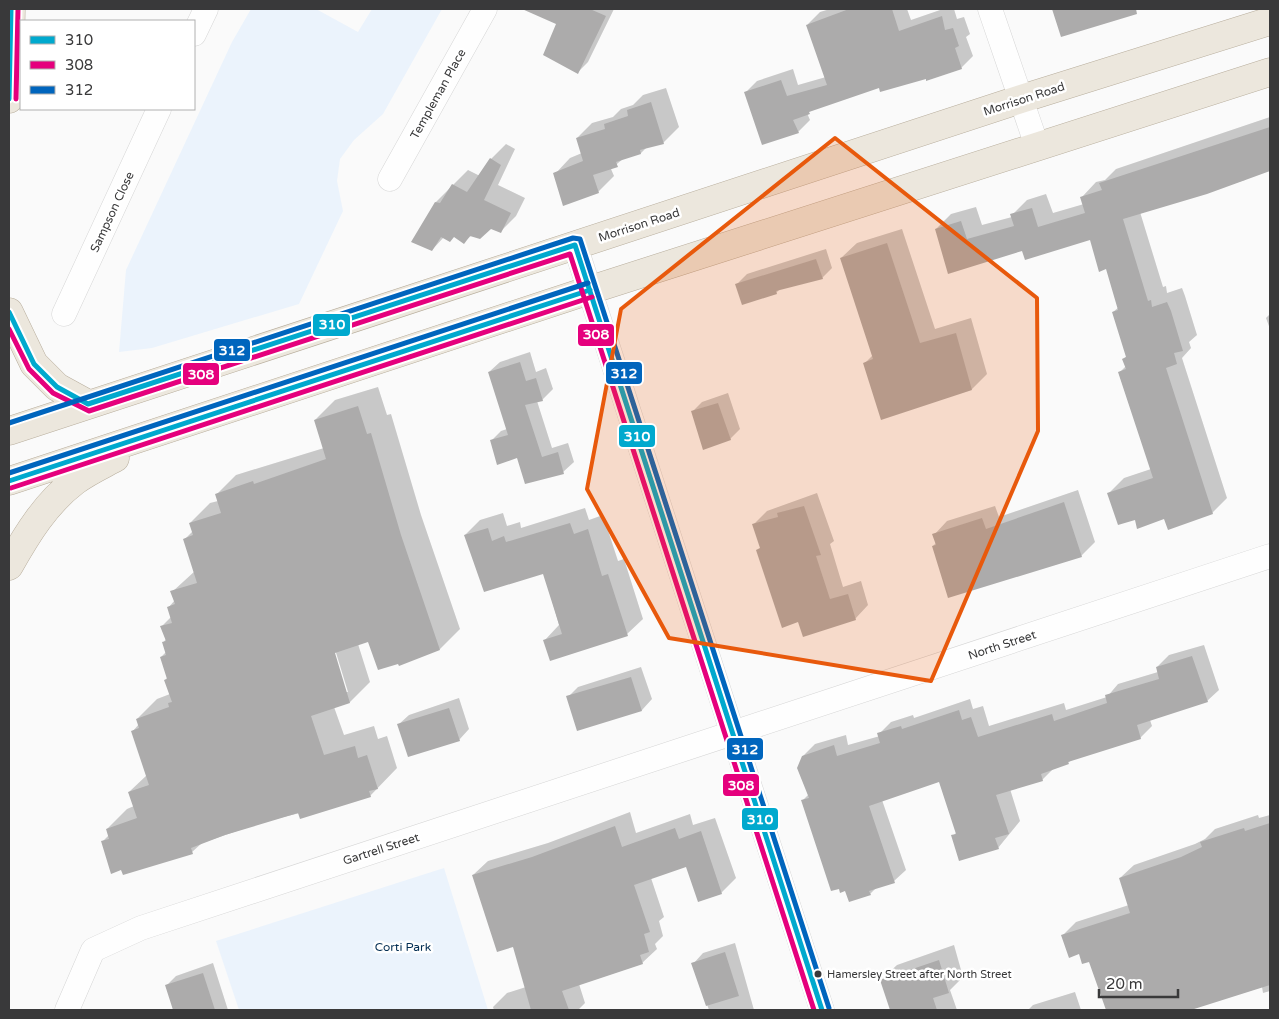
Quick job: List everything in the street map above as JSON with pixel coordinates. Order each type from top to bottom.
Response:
[{"type":"main road","points":[[9,99],[11,9]]},
{"type":"main road","name":"Morrison Road","points":[[9,431],[575,245],[1270,21]]},
{"type":"main road","points":[[9,481],[590,290],[1270,72]]},
{"type":"main road","points":[[9,312],[34,364],[57,387],[88,404]]},
{"type":"main road","points":[[9,566],[32,527],[55,498],[76,480],[126,452],[150,435]]},
{"type":"street","points":[[195,32],[206,9]]},
{"type":"street","name":"Templeman Place","points":[[390,178],[485,9]]},
{"type":"street","points":[[990,9],[1037,146]]},
{"type":"street","name":"Sampson Close","points":[[64,314],[159,110]]},
{"type":"street","points":[[575,245],[822,1010]]},
{"type":"street","name":"North Street","points":[[733,733],[1270,556]]},
{"type":"street","name":"Gartrell Street","points":[[67,1010],[93,950],[141,928],[733,733]]},
{"type":"highlighted area","points":[[835,138],[1037,298],[1038,431],[931,681],[669,638],[587,489],[621,309]]},
{"type":"green space","points":[[251,9],[316,9],[358,32],[372,9],[442,9],[383,114],[354,140],[340,159],[337,181],[343,211],[299,304],[152,348],[119,352],[126,270],[232,42]]},
{"type":"green space","name":"Corti Park","points":[[444,868],[488,1010],[239,1010],[216,941]]},
{"type":"building","points":[[522,9],[590,9],[606,16],[578,74],[543,55],[556,24]]},
{"type":"building","points":[[849,9],[892,9],[899,31],[942,16],[945,30],[953,28],[959,46],[955,48],[962,69],[926,81],[926,79],[880,92],[879,88],[809,112],[810,114],[793,120],[799,133],[762,145],[744,92],[781,80],[787,96],[827,85],[806,25]]},
{"type":"building","points":[[1052,9],[1136,9],[1137,14],[1061,37]]},
{"type":"building","points":[[651,102],[664,144],[640,150],[641,154],[616,162],[618,167],[593,175],[599,193],[563,206],[553,173],[583,161],[576,138],[605,129],[604,124],[628,116],[627,110]]},
{"type":"building","points":[[1270,127],[1270,171],[1207,194],[1123,219],[1148,301],[1151,300],[1152,307],[1167,302],[1171,311],[1183,351],[1174,353],[1177,364],[1166,368],[1213,514],[1168,530],[1164,519],[1137,529],[1135,520],[1118,525],[1107,493],[1153,478],[1118,372],[1126,369],[1122,359],[1126,357],[1112,312],[1118,310],[1106,269],[1099,272],[1090,240],[1025,260],[1022,251],[948,274],[935,229],[961,221],[967,239],[1014,226],[1010,214],[1032,208],[1038,227],[1085,213],[1080,197],[1102,190],[1099,183]]},
{"type":"building","points":[[490,158],[501,165],[484,200],[511,213],[501,233],[491,229],[480,239],[470,236],[464,244],[454,237],[450,242],[441,237],[432,251],[411,242],[435,202],[440,203],[452,184],[467,192]]},
{"type":"building","points":[[887,243],[920,343],[956,333],[972,390],[881,420],[863,363],[873,359],[840,258]]},
{"type":"building","points":[[816,259],[823,279],[776,291],[777,294],[742,305],[735,284]]},
{"type":"building","points":[[520,362],[526,381],[536,378],[543,401],[525,405],[542,457],[558,452],[564,474],[525,484],[517,458],[497,465],[490,440],[508,435],[488,372]]},
{"type":"building","points":[[718,403],[731,440],[703,450],[691,411]]},
{"type":"building","points":[[358,406],[367,434],[371,433],[401,535],[440,650],[399,666],[398,664],[378,670],[368,642],[335,653],[350,703],[311,716],[324,755],[355,746],[358,758],[367,755],[378,789],[369,791],[371,797],[300,819],[298,813],[225,835],[191,848],[193,854],[123,875],[121,870],[111,874],[101,841],[109,839],[106,829],[137,818],[128,792],[149,785],[131,731],[139,728],[136,719],[169,707],[168,703],[172,702],[164,680],[167,679],[160,657],[166,655],[162,642],[166,641],[160,626],[172,623],[167,607],[175,604],[170,591],[197,583],[183,539],[193,535],[189,523],[221,513],[215,494],[253,481],[254,484],[326,459],[314,420]]},
{"type":"building","points":[[1064,502],[1082,557],[948,598],[932,546],[936,545],[932,534],[982,518],[986,529]]},
{"type":"building","points":[[804,506],[821,555],[816,556],[830,599],[848,594],[856,620],[803,637],[798,622],[782,628],[756,550],[760,548],[752,524],[778,517],[777,513]]},
{"type":"building","points":[[570,523],[574,534],[588,529],[602,576],[608,574],[628,636],[550,661],[543,640],[562,634],[543,574],[484,592],[464,535],[488,528],[492,541],[504,536],[506,542]]},
{"type":"building","points":[[1192,656],[1208,702],[1137,725],[1141,739],[1068,762],[1069,764],[1041,774],[1043,781],[996,795],[1009,834],[995,838],[999,849],[959,861],[951,835],[956,834],[939,782],[869,806],[895,883],[869,891],[871,895],[849,902],[845,891],[840,893],[839,889],[831,891],[801,800],[809,798],[797,768],[802,756],[834,745],[837,756],[880,743],[877,733],[901,726],[902,729],[959,710],[962,720],[971,717],[978,737],[1052,714],[1054,721],[1107,703],[1105,695],[1159,679],[1156,667]]},
{"type":"building","points":[[631,677],[642,711],[577,731],[566,696]]},
{"type":"building","points":[[449,708],[460,741],[408,757],[397,724]]},
{"type":"building","points":[[1270,823],[1270,985],[1191,1010],[1106,1010],[1089,962],[1082,964],[1079,954],[1069,958],[1061,935],[1130,913],[1119,878],[1181,857],[1202,847],[1200,842],[1244,828],[1245,831]]},
{"type":"building","points":[[615,826],[622,847],[675,828],[679,839],[701,831],[722,894],[698,902],[686,867],[634,885],[650,932],[644,934],[649,952],[640,955],[643,964],[562,991],[569,1010],[531,1010],[513,947],[497,952],[472,875],[532,857]]},
{"type":"building","points":[[725,952],[739,996],[706,1006],[691,963]]},
{"type":"building","points":[[939,960],[949,993],[933,998],[937,1010],[890,1010],[880,980]]},
{"type":"building","points":[[203,973],[215,1010],[173,1010],[165,985]]},
{"type":"transit line","name":"310","points":[[9,99],[11,9]]},
{"type":"transit line","name":"308","points":[[16,99],[18,9]]},
{"type":"transit line","name":"312","points":[[9,423],[573,238],[580,239],[829,1008]]},
{"type":"transit line","name":"310","points":[[575,245],[822,1010]]},
{"type":"transit line","name":"310","points":[[88,404],[575,245]]},
{"type":"transit line","name":"308","points":[[9,329],[29,369],[53,393],[89,411],[570,254],[814,1010]]},
{"type":"transit line","name":"312","points":[[9,473],[588,283]]},
{"type":"transit line","name":"310","points":[[9,481],[590,290]]},
{"type":"transit line","name":"308","points":[[11,488],[592,297]]},
{"type":"transit line","name":"310","points":[[9,312],[34,364],[57,387],[88,404]]},
{"type":"place","name":"Hamersley Street after North Street","points":[[818,974]]}]
